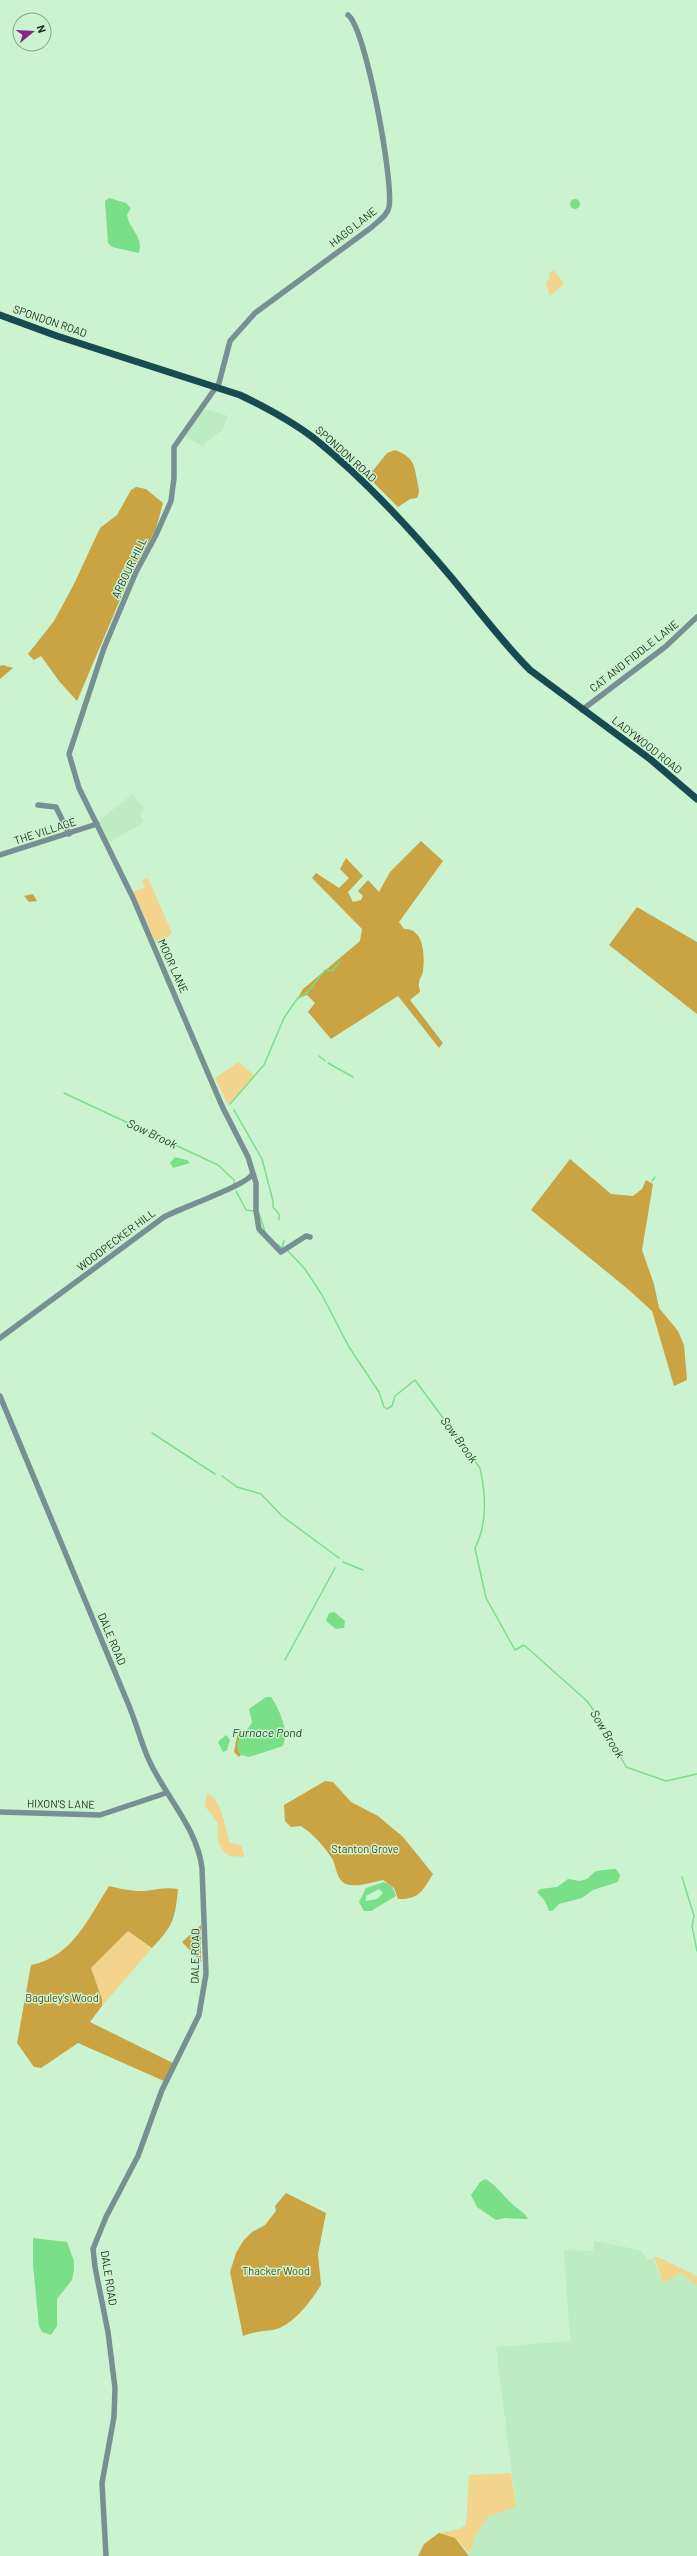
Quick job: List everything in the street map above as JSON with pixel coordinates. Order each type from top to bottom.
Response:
[{"type":"main road","name":"SPONDON ROAD","points":[[0,315],[57,336],[217,386],[260,404],[314,439],[349,470],[431,554],[513,653],[544,682],[582,710]]},
{"type":"main road","name":"LADYWOOD ROAD","points":[[582,710],[632,745],[697,799]]},
{"type":"street","name":"HAGG LANE","points":[[217,386],[230,341],[247,320],[372,227],[388,212],[388,186],[373,84],[360,34],[354,20],[348,16]]},
{"type":"street","name":"ARBOUR HILL","points":[[71,768],[70,750],[104,648],[136,572],[156,535],[171,501],[174,478],[174,447],[217,386]]},
{"type":"street","name":"CAT AND FIDDLE LANE","points":[[582,710],[653,656],[697,617]]},
{"type":"street","name":"MOOR LANE","points":[[71,768],[133,898],[225,1112],[248,1157],[256,1183],[256,1218],[259,1229],[281,1252],[306,1236],[310,1236]]},
{"type":"street","points":[[38,805],[56,807],[69,834]]},
{"type":"street","name":"THE VILLAGE","points":[[0,855],[97,824]]},
{"type":"street","name":"WOODPECKER HILL","points":[[0,1338],[164,1217],[188,1205],[246,1182],[252,1174]]},
{"type":"street","name":"DALE ROAD","points":[[0,1396],[128,1702],[148,1758],[166,1793],[193,1835],[200,1852],[206,1920],[206,1982],[195,2025],[162,2090],[138,2156],[106,2217],[93,2249],[95,2268],[108,2332],[115,2388],[114,2417],[102,2483],[106,2556]]},
{"type":"street","name":"HIXON'S LANE","points":[[0,1812],[100,1814],[166,1793]]},
{"type":"shaded area","points":[[554,270],[564,284],[550,296],[546,283],[550,277],[549,273]]},
{"type":"shaded area","points":[[205,409],[228,416],[222,432],[219,432],[202,446],[185,436]]},
{"type":"shaded area","points":[[133,794],[145,810],[140,814],[144,822],[108,843],[98,821]]},
{"type":"shaded area","points":[[148,878],[172,933],[157,945],[133,892],[145,887],[142,880]]},
{"type":"shaded area","points":[[238,1062],[254,1075],[228,1105],[215,1078]]},
{"type":"shaded area","points":[[207,1793],[212,1796],[219,1807],[225,1822],[229,1842],[241,1845],[244,1854],[243,1857],[230,1856],[224,1852],[218,1841],[218,1824],[205,1806]]},
{"type":"shaded area","points":[[128,1931],[152,1948],[102,2006],[102,1999],[91,1968]]},
{"type":"shaded area","points":[[594,2241],[640,2250],[648,2260],[653,2259],[663,2284],[680,2273],[697,2286],[697,2556],[469,2556],[476,2534],[489,2516],[516,2506],[496,2347],[570,2341],[564,2250],[593,2251]]},
{"type":"shaded area","points":[[654,2257],[658,2257],[697,2276],[697,2286],[680,2273],[663,2284]]},
{"type":"shaded area","points":[[511,2473],[516,2507],[489,2516],[476,2534],[470,2554],[455,2538],[439,2533],[459,2529],[466,2525],[469,2475]]},
{"type":"green space","points":[[395,450],[409,458],[413,464],[419,491],[417,498],[410,499],[398,507],[368,477],[387,453]]},
{"type":"green space","points":[[136,487],[146,489],[163,503],[156,529],[131,574],[77,701],[59,681],[41,656],[34,660],[28,654],[54,621],[74,584],[100,528],[117,515],[131,490]]},
{"type":"green space","points":[[3,665],[13,668],[0,679],[0,666]]},
{"type":"green space","points":[[421,841],[443,861],[399,922],[404,929],[411,930],[416,933],[422,944],[423,950],[423,972],[419,984],[420,992],[410,1000],[443,1043],[439,1048],[398,996],[331,1039],[308,1012],[315,1003],[307,995],[297,999],[303,989],[360,941],[362,929],[312,878],[316,873],[339,888],[349,878],[340,869],[346,858],[363,876],[348,892],[353,902],[361,900],[363,896],[358,891],[368,880],[379,892],[390,872]]},
{"type":"green space","points":[[33,894],[37,901],[29,902],[24,896]]},
{"type":"green space","points":[[637,907],[697,942],[697,1014],[609,945]]},
{"type":"green space","points":[[570,1159],[611,1194],[633,1196],[642,1189],[646,1180],[653,1184],[642,1250],[654,1284],[659,1308],[678,1331],[684,1345],[687,1380],[674,1386],[652,1311],[629,1290],[531,1210]]},
{"type":"green space","points":[[238,1731],[245,1731],[239,1736],[239,1752],[241,1755],[239,1757],[234,1752]]},
{"type":"green space","name":"Stanton Grove","points":[[325,1781],[333,1782],[351,1802],[378,1816],[403,1837],[433,1874],[420,1893],[411,1898],[398,1899],[394,1888],[383,1880],[359,1885],[350,1885],[342,1882],[333,1860],[318,1840],[301,1826],[291,1827],[285,1821],[284,1805]]},
{"type":"green space","name":"Baguley's Wood","points":[[109,1886],[139,1891],[165,1888],[178,1889],[176,1908],[172,1922],[169,1928],[152,1948],[128,1931],[91,1968],[102,1999],[102,2006],[90,2022],[173,2063],[164,2081],[78,2043],[41,2068],[34,2067],[17,2043],[31,1965],[45,1961],[58,1954],[78,1935]]},
{"type":"green space","points":[[201,1925],[201,1962],[182,1942]]},
{"type":"green space","name":"Thacker Wood","points":[[286,2193],[326,2213],[318,2254],[321,2285],[307,2305],[288,2324],[273,2330],[243,2336],[230,2272],[236,2253],[243,2241],[252,2232],[265,2225],[276,2211],[275,2206]]},
{"type":"green space","points":[[439,2533],[455,2538],[469,2556],[418,2556],[424,2544]]},
{"type":"water","points":[[109,198],[126,203],[131,208],[127,215],[130,225],[140,242],[139,253],[112,247],[108,243],[105,201]]},
{"type":"water","points":[[573,199],[577,199],[579,200],[579,208],[573,209],[570,206],[570,202]]},
{"type":"water","points":[[175,1157],[187,1160],[190,1163],[173,1168],[170,1163]]},
{"type":"water","points":[[334,1612],[345,1621],[344,1628],[336,1629],[326,1621],[329,1613]]},
{"type":"water","name":"Furnace Pond","points":[[266,1697],[271,1697],[278,1708],[283,1721],[285,1740],[283,1746],[249,1757],[241,1755],[237,1745],[240,1737],[252,1722],[249,1709]]},
{"type":"water","points":[[226,1735],[230,1740],[227,1750],[223,1752],[218,1742]]},
{"type":"water","points":[[616,1869],[620,1875],[618,1882],[593,1890],[582,1898],[559,1904],[552,1911],[549,1911],[545,1901],[537,1892],[540,1889],[557,1887],[568,1879],[580,1881],[587,1879],[596,1871]]},
{"type":"water","points":[[384,1882],[392,1886],[396,1896],[371,1911],[364,1911],[359,1902],[366,1888]],"holes":[[[379,1889],[383,1893],[377,1899],[366,1901],[366,1896]]]},
{"type":"water","points":[[485,2179],[493,2184],[513,2205],[525,2214],[528,2219],[505,2218],[496,2220],[477,2207],[471,2195],[480,2182]]},
{"type":"water","points":[[33,2238],[67,2242],[74,2261],[72,2280],[57,2299],[57,2326],[51,2335],[42,2332],[39,2326],[33,2265]]},
{"type":"waterway","points":[[230,1104],[264,1065],[284,1018],[297,999],[308,992],[325,970],[332,971],[340,962]]},
{"type":"waterway","points":[[319,1056],[325,1061]]},
{"type":"waterway","points":[[328,1063],[353,1077]]},
{"type":"waterway","name":"Sow Brook","points":[[64,1093],[218,1165],[234,1180],[234,1183]]},
{"type":"waterway","points":[[234,1110],[262,1159],[273,1201],[273,1207],[279,1214],[279,1220]]},
{"type":"waterway","points":[[652,1181],[655,1177]]},
{"type":"waterway","name":"Sow Brook","points":[[236,1191],[246,1210],[254,1211]]},
{"type":"waterway","name":"Sow Brook","points":[[259,1213],[265,1232]]},
{"type":"waterway","name":"Sow Brook","points":[[277,1244],[282,1248],[284,1241]]},
{"type":"waterway","name":"Sow Brook","points":[[288,1251],[305,1269],[322,1295],[349,1347],[379,1392],[384,1407],[387,1409],[392,1406],[395,1396],[415,1380],[480,1468],[484,1488],[485,1509],[482,1529],[475,1548],[486,1598],[515,1650],[524,1645],[587,1701],[602,1722],[626,1767],[666,1781],[697,1774]]},
{"type":"waterway","points":[[152,1433],[215,1474]]},
{"type":"waterway","points":[[222,1476],[237,1487],[261,1494],[282,1516],[339,1558]]},
{"type":"waterway","points":[[343,1562],[363,1570]]},
{"type":"waterway","points":[[285,1660],[335,1568]]},
{"type":"waterway","points":[[682,1877],[694,1916],[692,1926],[697,1951]]}]
